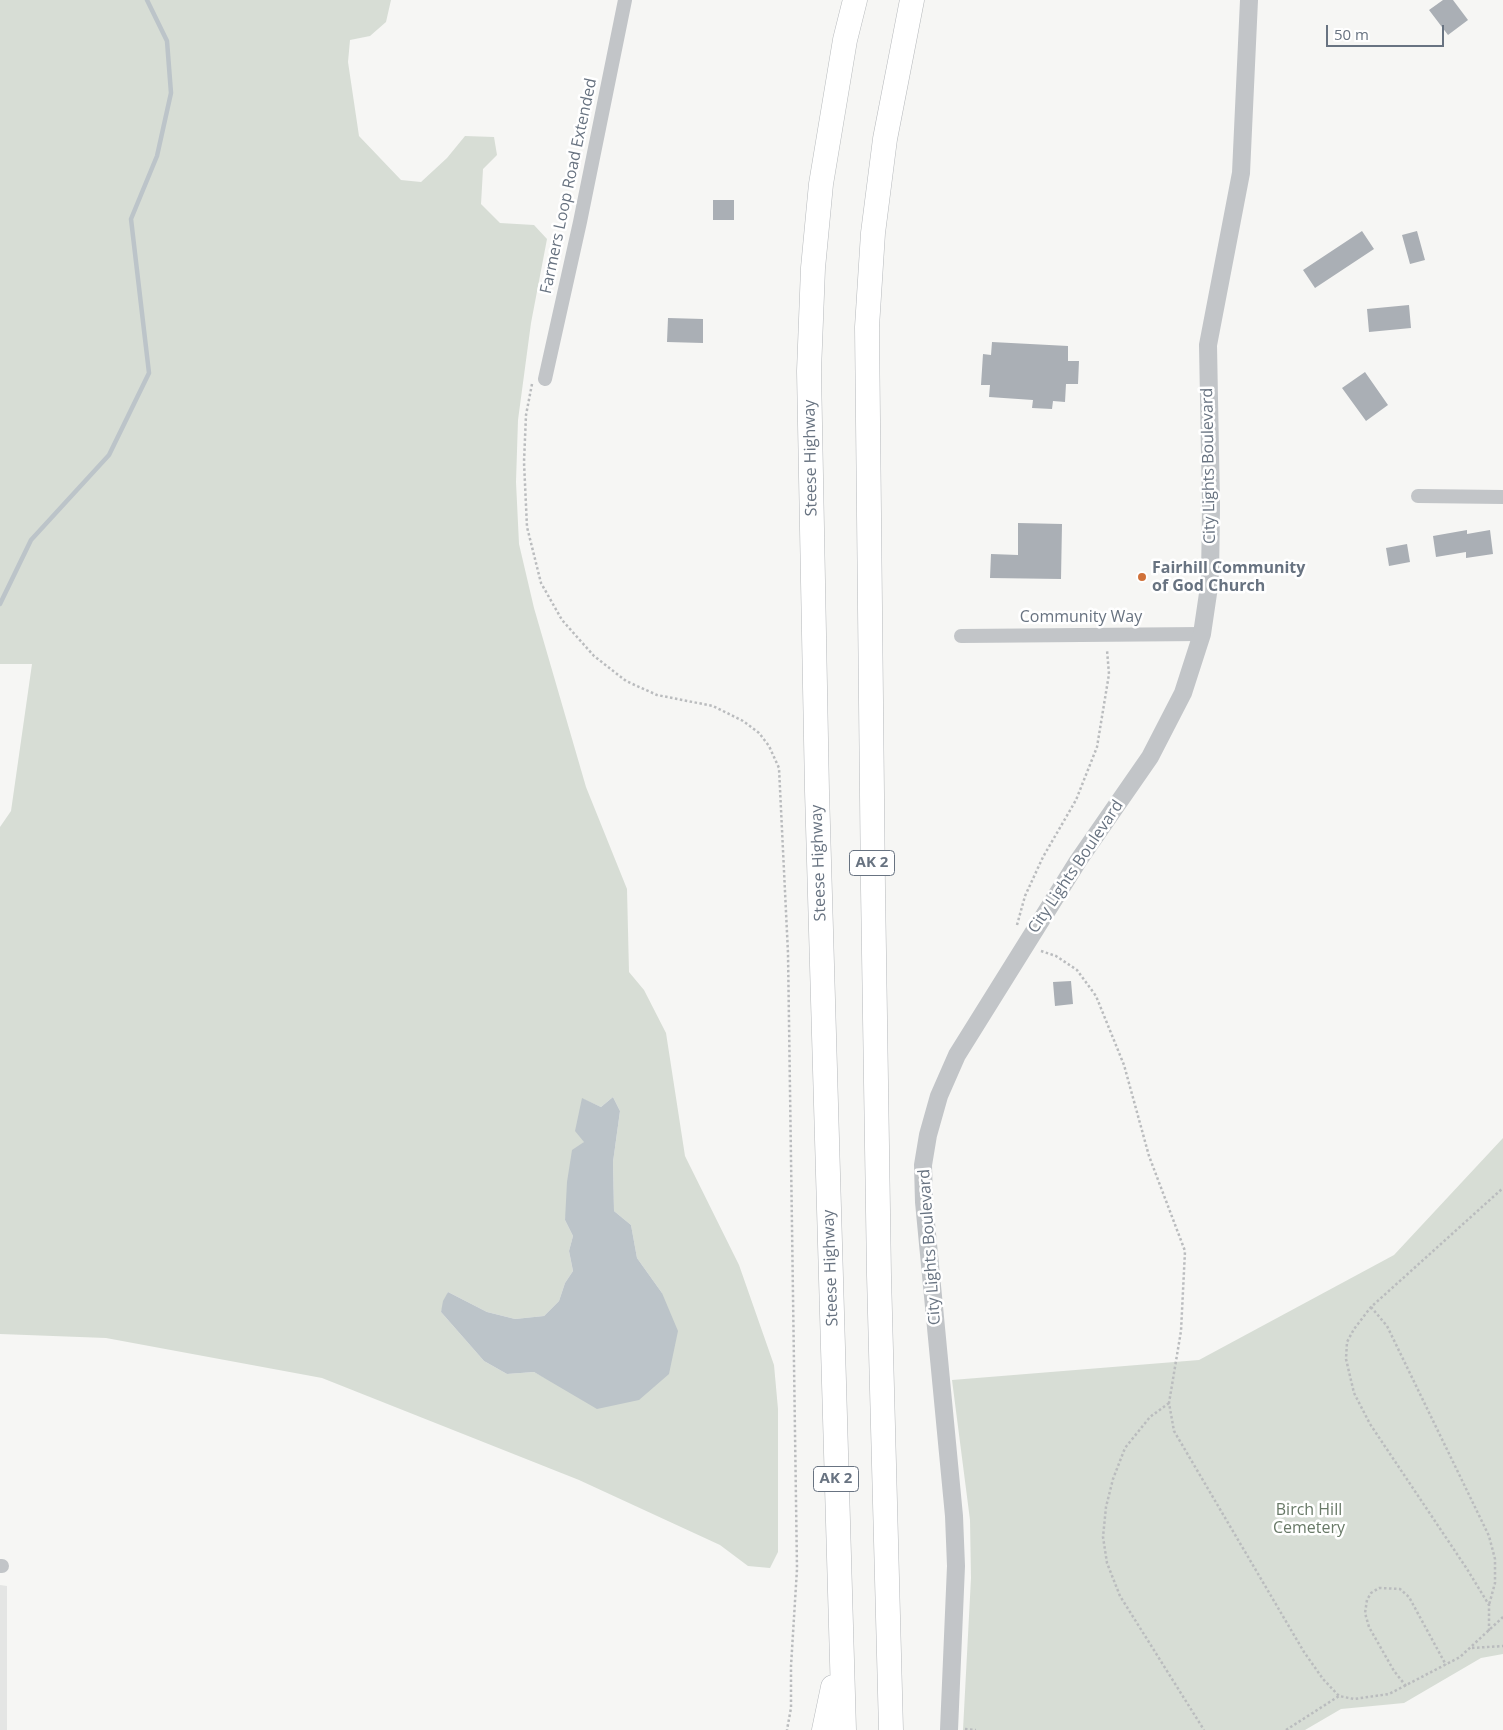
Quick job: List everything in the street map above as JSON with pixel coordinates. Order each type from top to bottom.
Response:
[{"type":"highway","name":"Steese Highway","points":[[844,1730],[818,800],[809,371],[813,268],[821,184],[845,40],[855,0]]},
{"type":"highway","name":"AK 2","points":[[892,1730],[874,937],[867,327],[873,233],[884,139],[912,0]]},
{"type":"highway","points":[[824,1730],[841,1643]]},
{"type":"street","name":"Farmers Loop Road Extended","points":[[539,379],[580,222],[625,0]]},
{"type":"street","name":"City Lights Boulevard","points":[[949,1730],[956,1566],[954,1524],[924,1202],[924,1165],[928,1135],[938,1096],[957,1055],[1078,861],[1150,757],[1183,693],[1202,634],[1210,562],[1208,345],[1241,173],[1243,88],[1249,0]]},
{"type":"street","points":[[1418,496],[1503,497]]},
{"type":"street","name":"Community Way","points":[[961,636],[1202,634]]},
{"type":"path","points":[[539,379],[526,415],[524,462],[527,527],[541,583],[562,620],[594,656],[626,680],[657,695],[714,706],[743,722],[759,733],[769,746],[779,768],[788,953],[797,1569],[791,1666],[791,1708],[787,1730]]},
{"type":"path","points":[[1106,635],[1109,674],[1097,747],[1076,800],[1043,857],[1025,896],[1017,925],[1024,945],[1056,956],[1077,970],[1096,996],[1124,1065],[1149,1156],[1185,1251],[1181,1331],[1169,1403],[1174,1431],[1304,1652],[1323,1679],[1339,1696],[1354,1699],[1373,1698],[1389,1694],[1406,1686],[1446,1666],[1472,1648],[1503,1617]]},
{"type":"path","points":[[1489,1605],[1468,1569],[1370,1424],[1354,1393],[1346,1359],[1347,1342],[1354,1329],[1371,1307],[1503,1188]]},
{"type":"path","points":[[1371,1307],[1387,1326],[1490,1536],[1494,1559],[1494,1583],[1489,1605],[1489,1632]]},
{"type":"path","points":[[1169,1403],[1150,1416],[1125,1448],[1106,1507],[1103,1537],[1107,1563],[1120,1596],[1204,1730]]},
{"type":"path","points":[[1406,1686],[1394,1671],[1369,1627],[1365,1613],[1367,1600],[1371,1593],[1379,1588],[1400,1589],[1409,1597],[1446,1666]]},
{"type":"path","points":[[1472,1648],[1503,1646]]},
{"type":"path","points":[[1286,1730],[1339,1696]]},
{"type":"shaded area","points":[[613,1097],[620,1111],[613,1162],[614,1211],[631,1225],[637,1258],[662,1293],[678,1331],[669,1374],[639,1400],[597,1409],[534,1372],[507,1374],[484,1361],[441,1312],[443,1301],[448,1292],[487,1312],[515,1319],[544,1316],[559,1301],[565,1283],[573,1271],[569,1251],[573,1236],[565,1220],[567,1182],[572,1150],[584,1142],[575,1131],[582,1098],[601,1107]]},
{"type":"shaded area","points":[[0,1585],[7,1586],[7,1730],[0,1730]]},
{"type":"green space","points":[[0,0],[391,0],[386,22],[370,36],[350,40],[348,62],[359,136],[401,180],[421,182],[447,158],[465,136],[494,137],[497,155],[483,169],[481,204],[500,223],[534,225],[547,239],[531,323],[518,420],[516,482],[519,544],[534,608],[586,787],[627,889],[629,972],[644,990],[666,1033],[685,1156],[739,1265],[774,1365],[778,1409],[778,1552],[770,1568],[748,1566],[720,1545],[579,1480],[322,1378],[106,1338],[0,1334],[0,827],[11,811],[32,664],[0,664]],"holes":[[[613,1097],[620,1111],[613,1162],[614,1211],[631,1225],[637,1258],[662,1293],[562,1387],[534,1372],[507,1374],[484,1361],[441,1312],[448,1292],[487,1312],[515,1319],[544,1316],[559,1301],[565,1283],[573,1271],[569,1251],[573,1236],[565,1220],[584,1142],[583,1099],[601,1107]]]},
{"type":"green space","name":"Birch Hill Cemetery","points":[[1503,1138],[1503,1654],[1481,1658],[1404,1703],[1341,1709],[1305,1730],[963,1730],[971,1578],[970,1520],[952,1380],[1199,1360],[1394,1255]]},
{"type":"building","points":[[1443,0],[1453,0],[1468,20],[1448,35],[1429,10]]},
{"type":"building","points":[[713,200],[734,200],[734,220],[713,220]]},
{"type":"building","points":[[1362,231],[1374,249],[1315,288],[1303,270]]},
{"type":"building","points":[[1417,231],[1425,260],[1410,264],[1402,235]]},
{"type":"building","points":[[1409,305],[1411,328],[1369,332],[1367,309]]},
{"type":"building","points":[[668,318],[703,319],[703,343],[667,342]]},
{"type":"building","points":[[992,342],[1068,346],[1068,361],[1079,361],[1078,384],[1066,384],[1065,402],[1053,401],[1052,409],[1032,408],[1033,400],[989,397],[990,385],[981,385],[983,354],[991,355]]},
{"type":"building","points":[[1365,372],[1388,405],[1366,421],[1342,388]]},
{"type":"building","points":[[1018,523],[1062,524],[1061,579],[990,578],[991,554],[1018,555]]},
{"type":"building","points":[[1467,530],[1467,534],[1490,530],[1493,554],[1466,558],[1466,552],[1436,557],[1433,536]]},
{"type":"building","points":[[1407,544],[1410,562],[1389,566],[1386,548]]},
{"type":"building","points":[[1071,981],[1073,1004],[1055,1006],[1053,982]]},
{"type":"waterway","points":[[0,604],[31,540],[109,455],[149,373],[131,219],[157,156],[171,93],[167,41],[147,0]]},
{"type":"place","name":"Fairhill Community of God Church","points":[[1142,577]]}]
